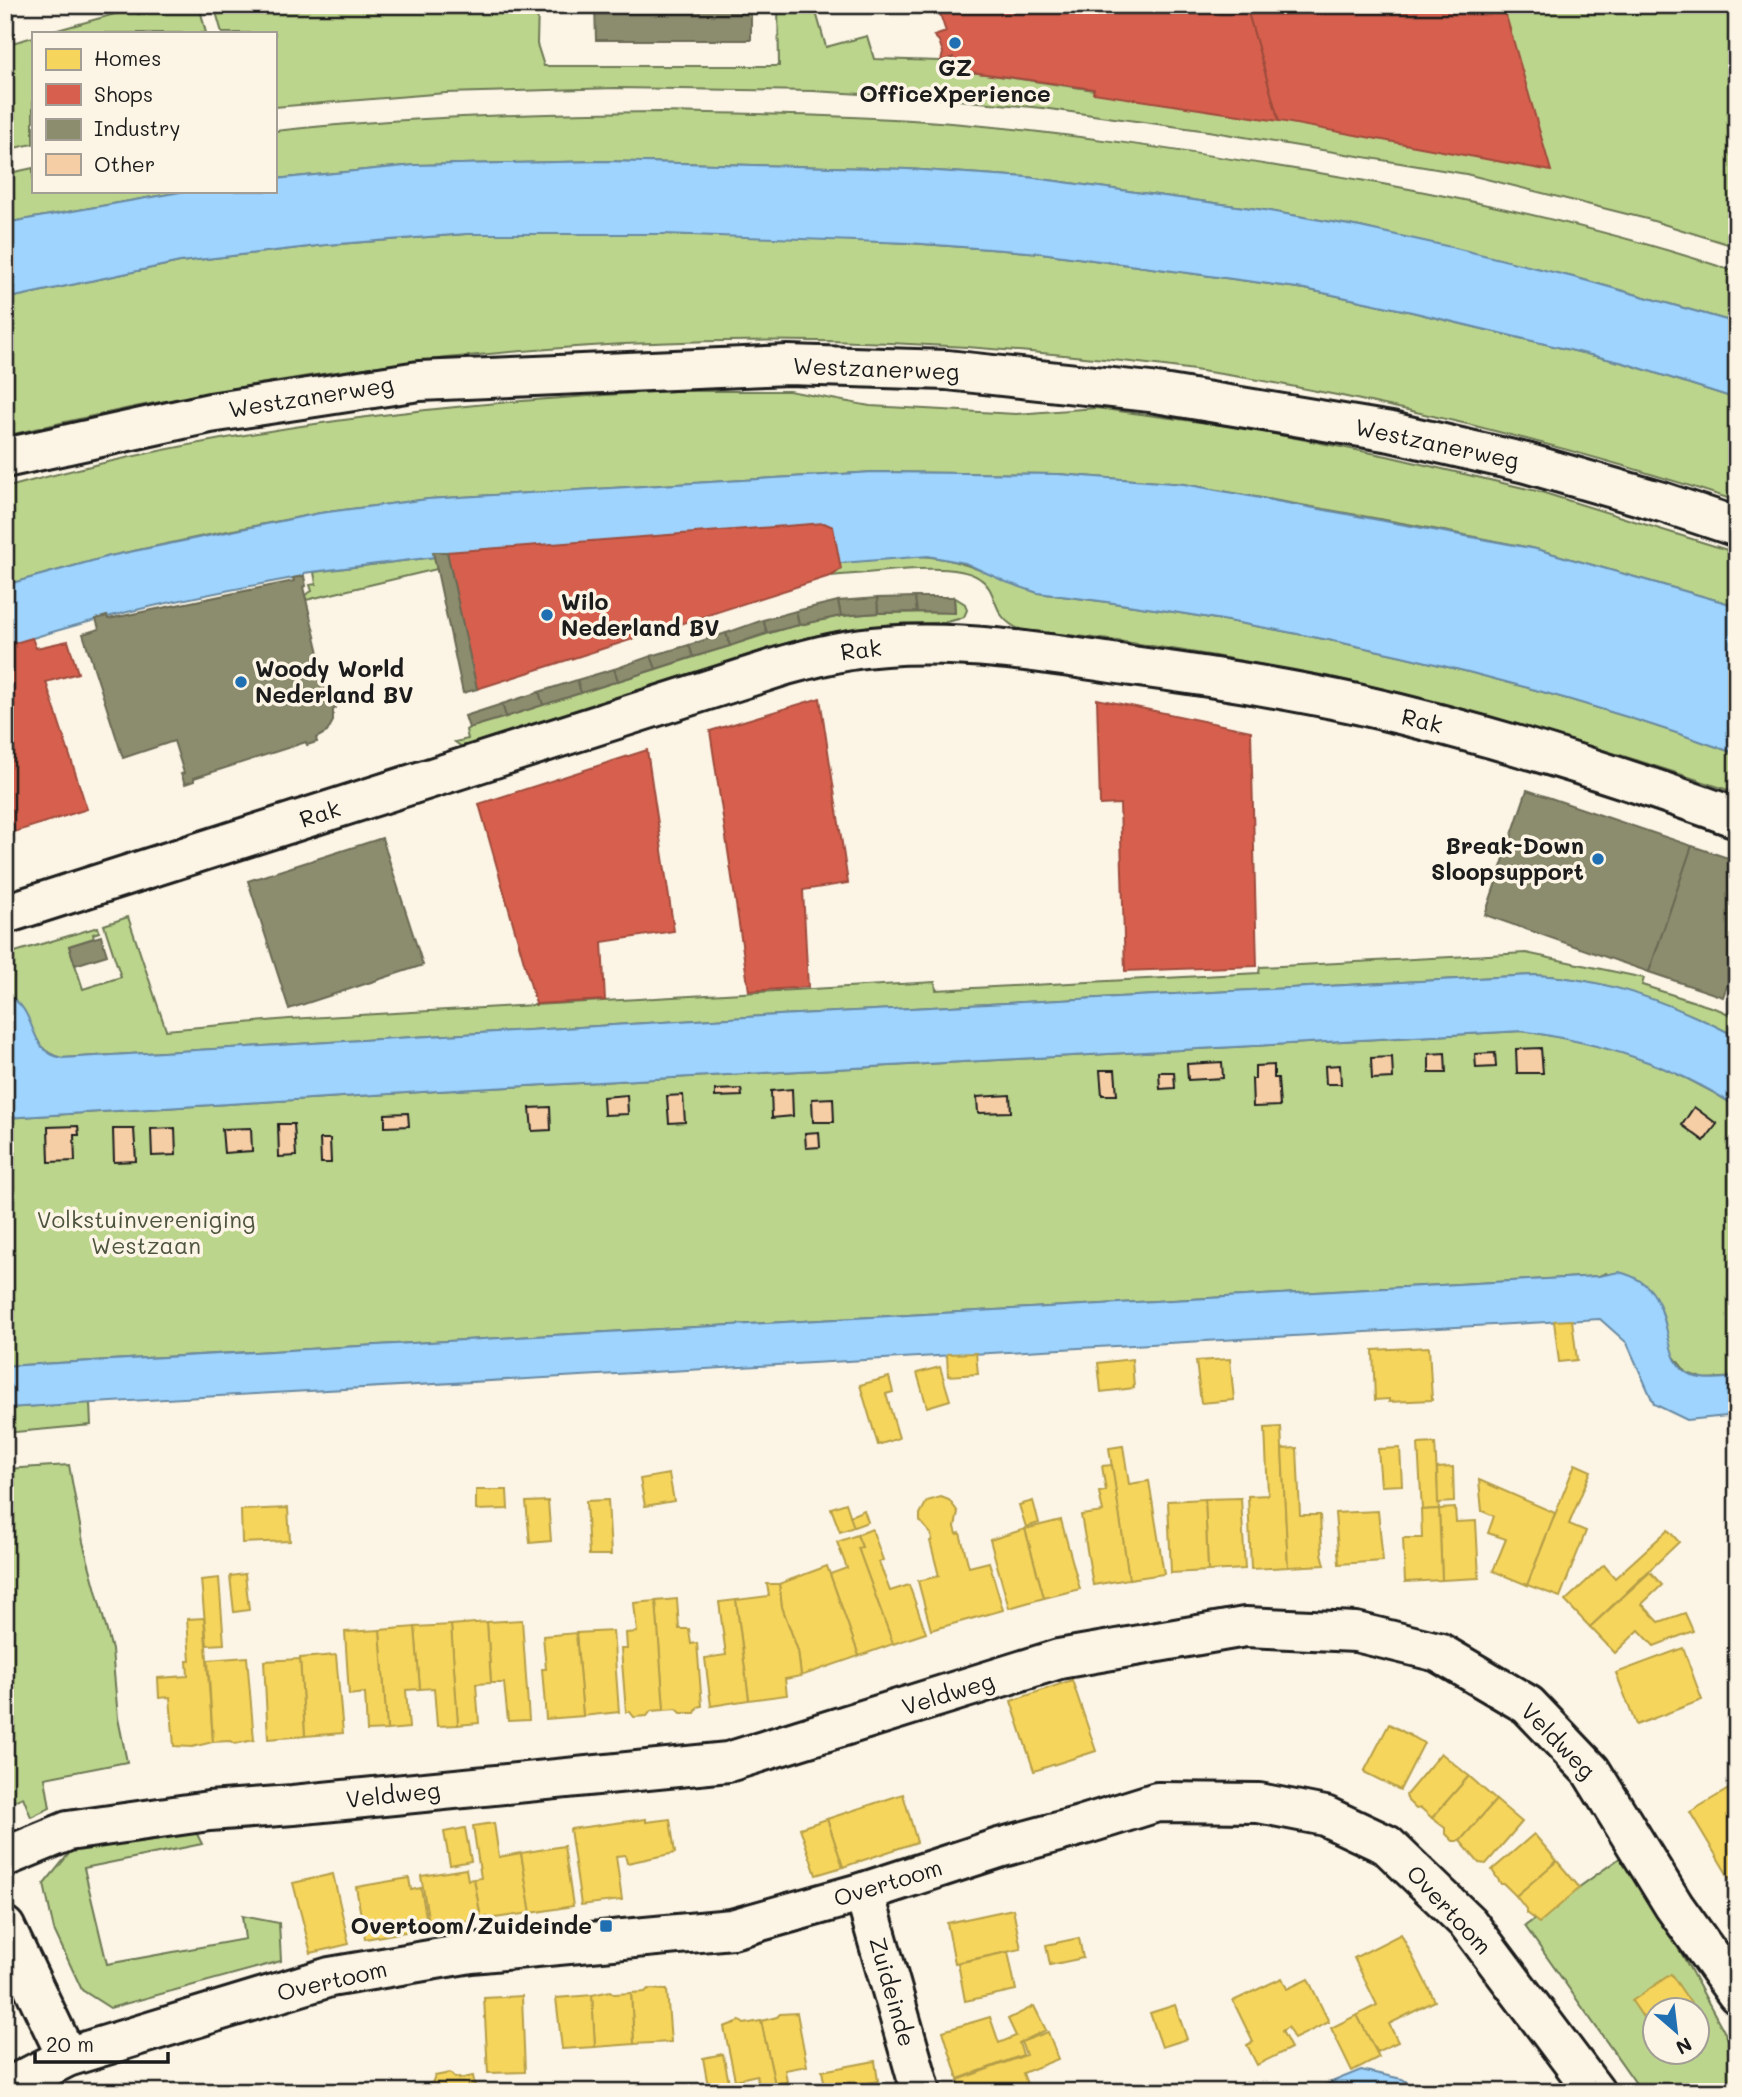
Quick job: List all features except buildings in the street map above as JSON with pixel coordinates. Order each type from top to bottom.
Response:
[{"type":"street","name":"Westzanerweg","points":[[5,458],[210,413],[419,381],[788,365],[947,370],[1150,392],[1391,432],[1527,463],[1737,527]]},
{"type":"street","name":"Rak","points":[[5,915],[786,665],[842,651],[883,646],[925,644],[1054,654],[1357,704],[1478,735],[1593,769],[1737,818]]},
{"type":"street","name":"Veldweg","points":[[5,1857],[68,1831],[209,1811],[306,1804],[728,1762],[1059,1659],[1245,1627],[1356,1632],[1438,1652],[1528,1705],[1591,1772],[1674,1906],[1737,1994]]},
{"type":"street","name":"Overtoom","points":[[5,2090],[67,2057],[330,1977],[471,1952],[732,1929],[864,1892],[999,1848],[1157,1802],[1259,1803],[1325,1816],[1387,1845],[1468,1923],[1595,2092]]},
{"type":"street","name":"Zuideinde","points":[[864,1892],[921,2092]]},
{"type":"street","points":[[5,1927],[67,2057]]},
{"type":"green space","points":[[168,5],[199,5],[206,32],[51,32],[136,8],[138,14]]},
{"type":"green space","points":[[214,5],[538,5],[537,44],[544,66],[779,66],[778,5],[814,5],[826,47],[867,36],[874,59],[941,61],[954,58],[958,70],[1094,90],[1503,5],[1737,5],[1737,247],[1647,219],[1466,174],[1208,131],[1042,108],[813,91],[616,88],[446,93],[276,107],[276,32],[222,32]]},
{"type":"green space","points":[[32,37],[32,144],[5,150],[5,45]]},
{"type":"green space","points":[[563,113],[800,115],[939,122],[1112,141],[1340,176],[1512,210],[1625,238],[1737,272],[1737,323],[1577,278],[1360,227],[1258,209],[1027,177],[907,169],[604,161],[415,165],[276,179],[276,131],[371,122]]},
{"type":"green space","points":[[32,168],[32,192],[180,192],[5,223],[5,174]]},
{"type":"green space","points":[[466,234],[664,234],[909,243],[1041,253],[1305,289],[1624,363],[1737,399],[1737,501],[1508,434],[1275,383],[1122,361],[901,343],[643,343],[386,365],[258,384],[5,436],[5,299],[180,262],[326,245]]},
{"type":"green space","points":[[676,391],[789,391],[870,406],[1016,414],[1096,408],[1244,428],[1387,456],[1541,492],[1737,553],[1737,606],[1536,549],[1413,525],[1184,484],[1058,474],[874,472],[428,499],[320,513],[223,532],[110,556],[5,585],[5,488],[87,467],[254,433],[422,410]]},
{"type":"green space","points":[[913,556],[946,559],[1038,593],[1304,635],[1392,654],[1566,698],[1737,754],[1737,793],[1561,737],[1384,690],[1203,654],[1113,640],[1021,630],[1004,618],[986,584],[965,572],[925,569],[819,576],[829,564]]},
{"type":"green space","points":[[435,557],[437,569],[306,600],[305,595],[312,591],[310,585],[316,584],[314,572]]},
{"type":"green space","points":[[954,597],[965,604],[967,610],[964,617],[956,620],[864,627],[803,639],[462,747],[455,742],[468,739],[466,730],[469,728],[786,628],[841,616],[955,612]]},
{"type":"green space","points":[[128,917],[166,1030],[289,1019],[935,982],[936,990],[1259,973],[1260,967],[1526,953],[1644,978],[1642,985],[1737,1018],[1737,1037],[1689,1014],[1613,987],[1533,975],[779,1015],[62,1058],[50,1053],[35,1037],[21,1009],[5,994],[5,955],[98,927],[99,932],[93,934],[94,938],[69,946],[83,989],[121,977],[104,925]]},
{"type":"green space","name":"Volkstuinvereniging Westzaan","points":[[1522,1031],[1608,1048],[1660,1066],[1737,1107],[1737,1377],[1704,1379],[1687,1373],[1606,1273],[1599,1276],[5,1366],[5,1118],[438,1091]]},
{"type":"green space","points":[[90,1403],[91,1425],[5,1433],[5,1408]]},
{"type":"green space","points":[[69,1465],[83,1542],[112,1650],[118,1718],[127,1762],[45,1778],[50,1808],[31,1817],[23,1797],[7,1804],[12,1817],[5,1814],[5,1469]]},
{"type":"green space","points":[[196,1832],[202,1844],[84,1868],[107,1964],[245,1939],[242,1916],[279,1923],[281,1961],[110,2008],[82,1990],[54,1930],[44,1884],[72,1850],[103,1842]]},
{"type":"green space","points":[[1624,1855],[1643,1883],[1705,1996],[1640,1996],[1640,2066],[1710,2066],[1710,2006],[1737,2055],[1737,2092],[1642,2092],[1525,1926]]},
{"type":"water","points":[[604,161],[907,169],[1027,177],[1258,209],[1360,227],[1577,278],[1737,323],[1737,399],[1624,363],[1305,289],[1041,253],[909,243],[664,234],[466,234],[326,245],[180,262],[5,299],[5,223],[180,192],[276,192],[276,179],[415,165]]},
{"type":"water","points":[[874,472],[1058,474],[1184,484],[1536,549],[1737,606],[1737,754],[1566,698],[1479,675],[1304,635],[1038,593],[965,563],[928,556],[829,564],[448,558],[447,552],[434,552],[435,557],[304,573],[304,576],[148,607],[5,647],[5,585],[110,556],[320,513],[428,499]]},
{"type":"water","points":[[1533,975],[1587,981],[1638,994],[1688,1013],[1737,1037],[1737,1107],[1686,1078],[1634,1057],[1579,1042],[1522,1031],[438,1091],[5,1118],[5,994],[24,1010],[42,1047],[50,1054],[62,1058],[779,1015]]},
{"type":"water","points":[[1619,1272],[1639,1280],[1653,1293],[1661,1308],[1673,1355],[1681,1368],[1698,1378],[1737,1377],[1737,1415],[1687,1420],[1654,1404],[1627,1343],[1600,1319],[5,1408],[5,1366],[1599,1276]]},
{"type":"water","points":[[1361,2070],[1402,2079],[1425,2092],[1307,2092]]},
{"type":"place","name":"GZ OfficeXperience","points":[[955,43]]},
{"type":"place","name":"Wilo Nederland BV","points":[[547,615]]},
{"type":"place","name":"Woody World Nederland BV","points":[[241,682]]},
{"type":"place","name":"Break-Down Sloopsupport","points":[[1598,859]]},
{"type":"place","name":"Overtoom/Zuideinde","points":[[606,1926]]}]
